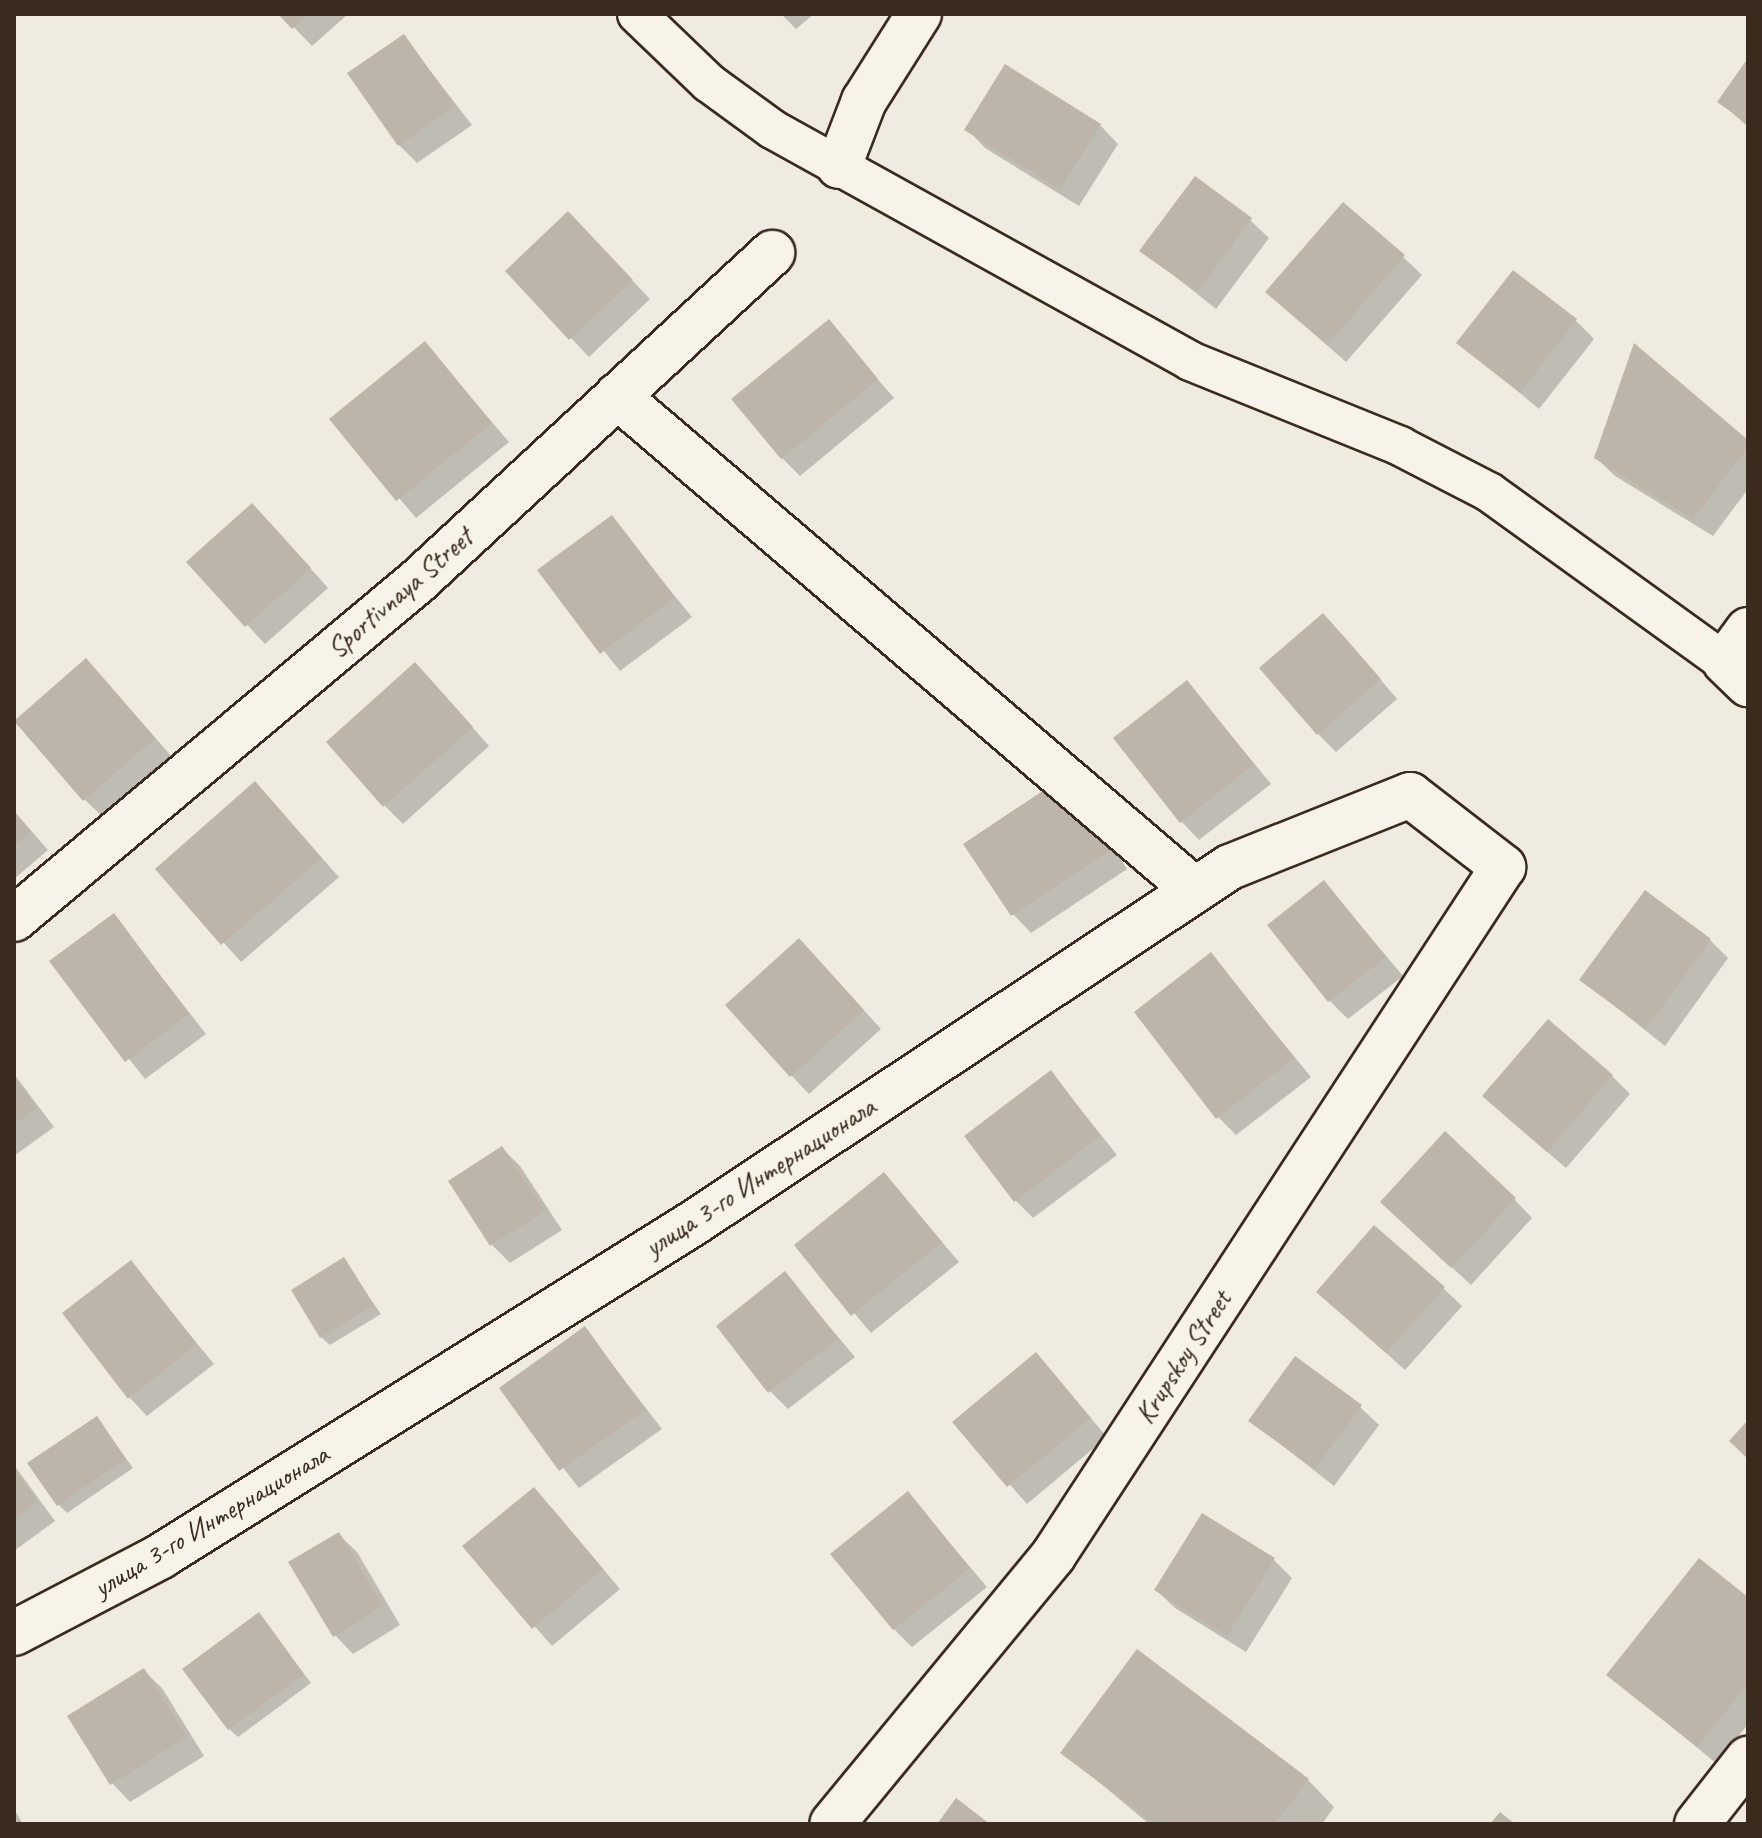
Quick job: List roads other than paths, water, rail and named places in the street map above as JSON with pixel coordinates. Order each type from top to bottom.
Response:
[{"type":"street","points":[[839,166],[864,101],[919,14]]},
{"type":"street","name":"Sportivnaya Street","points":[[14,919],[418,581],[772,253]]},
{"type":"street","points":[[617,396],[1195,890]]},
{"type":"street","name":"улица 3-го Интернационала","points":[[14,1633],[161,1556],[695,1222],[1230,867],[1410,795],[1503,867]]},
{"type":"street","name":"Krupskoy Street","points":[[832,1824],[1053,1556],[1503,867]]},
{"type":"street","points":[[1697,1824],[1748,1759]]},
{"type":"lane","points":[[637,14],[709,83],[772,129],[1190,361],[1400,446],[1489,492],[1740,659]]}]
